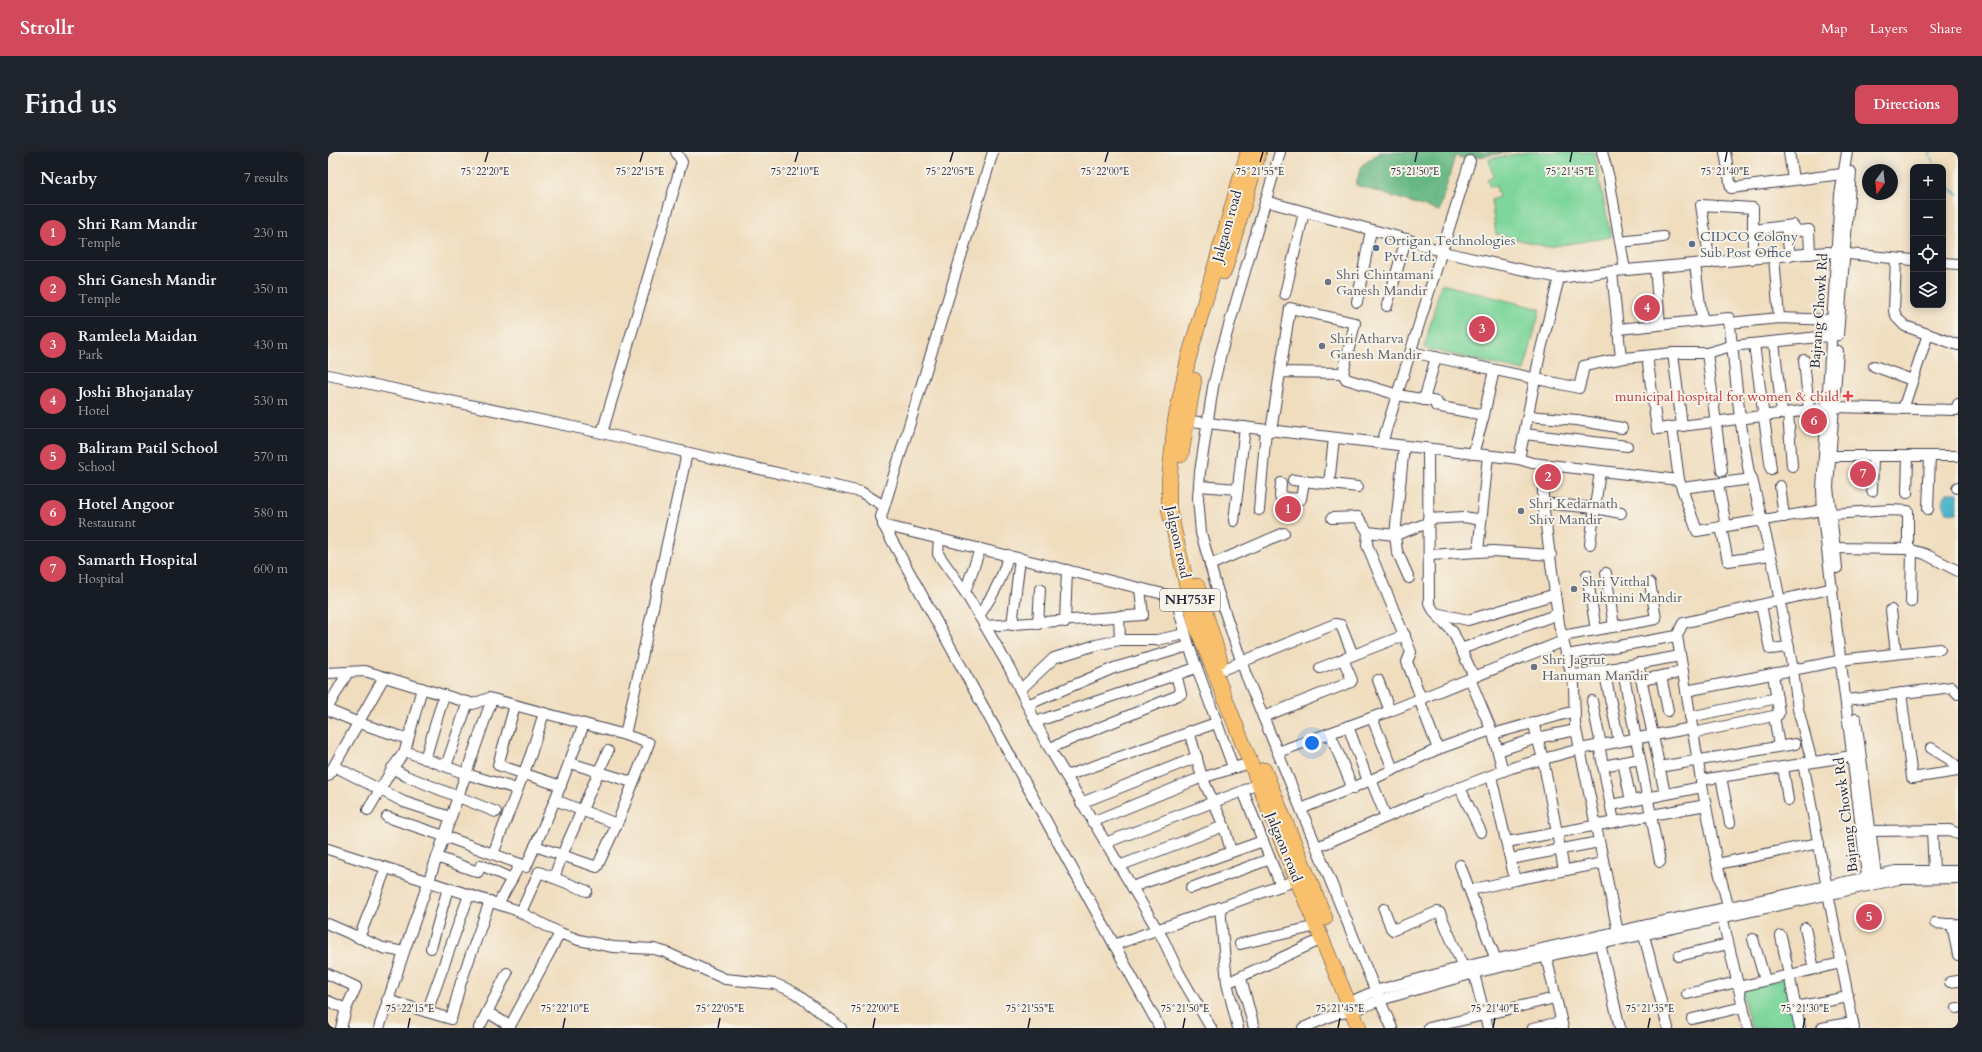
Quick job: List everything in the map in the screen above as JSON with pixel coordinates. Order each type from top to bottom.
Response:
[{"type":"highway","name":"Jalgaon road","points":[[1248,152],[1188,360],[1181,420],[1169,482],[1169,509],[1189,601],[1196,624],[1297,880],[1355,1005],[1368,1028]]},
{"type":"highway","name":"Jalgaon road","points":[[1181,420],[1193,382],[1203,338],[1259,152]]},
{"type":"highway","name":"Jalgaon road","points":[[1189,601],[1224,669],[1355,1005],[1360,1028]]},
{"type":"street","points":[[602,434],[682,162],[676,152]]},
{"type":"street","points":[[993,152],[894,479],[884,506],[882,517],[883,525],[1160,1028]]},
{"type":"street","points":[[1280,152],[1221,353],[1213,388],[1207,423],[1198,498],[1201,533],[1241,662],[1392,1028]]},
{"type":"street","points":[[1602,152],[1609,178],[1625,270]]},
{"type":"street","points":[[1725,152],[1731,188],[1847,173]]},
{"type":"street","points":[[1789,152],[1793,180]]},
{"type":"street","name":"Bajrang Chowk Rd","points":[[1845,660],[1833,588],[1828,511],[1827,456],[1847,173],[1847,152]]},
{"type":"street","name":"Bajrang Chowk Rd","points":[[1847,173],[1853,152]]},
{"type":"street","points":[[1382,443],[1443,252],[1470,161]]},
{"type":"street","points":[[1265,201],[1406,239],[1443,252],[1559,278],[1625,270],[1810,254],[1841,253],[1910,260]]},
{"type":"street","points":[[1710,263],[1702,205],[1753,208],[1753,259]]},
{"type":"street","points":[[1285,294],[1304,212]]},
{"type":"street","points":[[1753,230],[1793,225],[1797,231],[1809,230],[1810,254]]},
{"type":"street","points":[[1786,226],[1790,256]]},
{"type":"street","points":[[1357,302],[1371,230]]},
{"type":"street","points":[[1620,242],[1663,237]]},
{"type":"street","points":[[1387,306],[1406,239]]},
{"type":"street","name":"Bajrang Chowk Rd","points":[[1835,335],[1833,320],[1841,253]]},
{"type":"street","points":[[1774,257],[1779,318]]},
{"type":"street","points":[[1896,259],[1894,311],[1898,319],[1905,326],[1958,345]]},
{"type":"street","points":[[1946,263],[1958,264]]},
{"type":"street","points":[[1695,264],[1702,320]]},
{"type":"street","points":[[1655,268],[1660,324]]},
{"type":"street","points":[[1612,272],[1621,358]]},
{"type":"street","points":[[1519,459],[1535,379],[1559,278]]},
{"type":"street","points":[[1259,510],[1268,430],[1280,372],[1290,308],[1355,323],[1343,373],[1346,379],[1398,395],[1437,402],[1436,406],[1484,415]]},
{"type":"street","points":[[1618,329],[1728,318],[1740,418],[1749,473],[1752,479],[1770,555],[1789,647],[1808,763],[1819,843],[1853,1025],[1822,1028]]},
{"type":"street","points":[[1729,323],[1779,318],[1833,320]]},
{"type":"street","points":[[1903,409],[1928,334]]},
{"type":"street","points":[[1411,352],[1579,388],[1584,366],[1621,358],[1673,353],[1707,353],[1731,346],[1835,335]]},
{"type":"street","points":[[1774,342],[1792,466]]},
{"type":"street","points":[[1754,344],[1771,469]]},
{"type":"street","points":[[1673,353],[1681,484],[1697,531],[1828,511],[1908,511],[1911,602]]},
{"type":"street","points":[[1707,353],[1717,421],[1722,471]]},
{"type":"street","points":[[1647,356],[1657,429],[1830,408],[1956,410],[1958,404]]},
{"type":"street","points":[[1424,400],[1436,357]]},
{"type":"street","points":[[1804,360],[1809,410]]},
{"type":"street","points":[[1874,366],[1912,380]]},
{"type":"street","points":[[1473,454],[1484,415],[1494,370]]},
{"type":"street","points":[[1280,372],[1343,373]]},
{"type":"street","points":[[328,376],[687,452],[860,492],[884,506]]},
{"type":"street","points":[[1528,416],[1577,420],[1622,428]]},
{"type":"street","points":[[1181,420],[1519,459],[1543,464],[1600,471],[1681,484],[1718,484],[1752,479]]},
{"type":"street","points":[[1234,521],[1245,427]]},
{"type":"street","points":[[1524,434],[1627,446]]},
{"type":"street","points":[[1329,484],[1334,438]]},
{"type":"street","points":[[1404,446],[1395,535],[1397,551],[1409,578]]},
{"type":"street","points":[[1428,449],[1428,521],[1430,555],[1429,603],[1435,613],[1453,632],[1461,649],[1492,732],[1503,771]]},
{"type":"street","points":[[625,735],[687,452]]},
{"type":"street","points":[[1478,552],[1488,456]]},
{"type":"street","points":[[1827,456],[1956,456]]},
{"type":"street","points":[[1872,492],[1873,456]]},
{"type":"street","points":[[1907,492],[1908,456]]},
{"type":"street","points":[[1928,509],[1930,456]]},
{"type":"street","points":[[1543,464],[1543,504],[1558,614],[1574,685],[1576,730],[1618,935]]},
{"type":"street","points":[[1590,544],[1600,471]]},
{"type":"street","points":[[1293,480],[1358,487]]},
{"type":"street","points":[[1280,483],[1280,497],[1301,499],[1304,481]]},
{"type":"street","points":[[1718,484],[1728,561],[1770,555]]},
{"type":"street","points":[[1199,486],[1238,489]]},
{"type":"street","points":[[1780,486],[1784,517]]},
{"type":"street","points":[[1543,504],[1595,508],[1621,513]]},
{"type":"street","points":[[1332,518],[1358,517],[1368,532],[1367,545],[1411,652],[1407,662],[1438,749]]},
{"type":"street","points":[[1368,532],[1395,535],[1428,521],[1464,517],[1481,520]]},
{"type":"street","points":[[883,525],[1189,601],[1185,634],[1233,767]]},
{"type":"street","points":[[1210,566],[1284,533]]},
{"type":"street","points":[[939,539],[938,554],[965,592],[986,626],[1035,722],[1092,822],[1157,929],[1179,973],[1211,1028]]},
{"type":"street","points":[[1831,548],[1910,550],[1925,554],[1958,571]]},
{"type":"street","name":"Bajrang Chowk Rd","points":[[1831,548],[1872,878]]},
{"type":"street","points":[[965,592],[980,549]]},
{"type":"street","points":[[1430,555],[1478,552],[1551,554]]},
{"type":"street","points":[[979,616],[1004,574],[1008,556]]},
{"type":"street","points":[[1012,625],[1020,558]]},
{"type":"street","points":[[1065,622],[1067,570]]},
{"type":"street","points":[[1606,573],[1614,627]]},
{"type":"street","points":[[1587,575],[1596,630]]},
{"type":"street","points":[[1278,752],[1420,699],[1563,638],[1596,630],[1656,619],[1650,583]]},
{"type":"street","points":[[1748,1028],[1728,944],[1727,913],[1692,730],[1676,636],[1683,623],[1833,588]]},
{"type":"street","points":[[1038,624],[1040,589]]},
{"type":"street","points":[[986,626],[1038,624],[1143,615],[1140,589]]},
{"type":"street","points":[[1435,613],[1468,620],[1556,594]]},
{"type":"street","points":[[1761,604],[1770,649],[1789,647]]},
{"type":"street","points":[[1891,610],[1896,653]]},
{"type":"street","points":[[1461,649],[1558,614]]},
{"type":"street","points":[[1119,616],[1120,640]]},
{"type":"street","points":[[1224,669],[1335,624],[1341,625],[1353,655]]},
{"type":"street","points":[[1020,690],[1054,658],[1096,645],[1120,640],[1157,640],[1185,634]]},
{"type":"street","points":[[1320,668],[1405,635]]},
{"type":"street","points":[[1567,655],[1676,636]]},
{"type":"street","points":[[1027,705],[1114,668],[1189,646]]},
{"type":"street","points":[[1686,691],[1845,660],[1940,649]]},
{"type":"street","points":[[1572,676],[1680,656]]},
{"type":"street","points":[[1263,717],[1350,682],[1352,680],[1343,659]]},
{"type":"street","points":[[1638,663],[1664,794]]},
{"type":"street","points":[[1622,666],[1660,862]]},
{"type":"street","points":[[1035,722],[1196,668]]},
{"type":"street","points":[[1604,670],[1619,742]]},
{"type":"street","points":[[328,673],[365,671],[473,704],[492,699],[625,735],[649,743],[632,782],[617,824],[597,867],[535,846]]},
{"type":"street","points":[[328,706],[348,672]]},
{"type":"street","points":[[1641,680],[1683,672]]},
{"type":"street","points":[[1050,748],[1181,694],[1176,674]]},
{"type":"street","points":[[1317,847],[1386,817],[1503,771],[1543,759],[1580,749],[1636,738],[1774,716],[1779,713],[1773,674]]},
{"type":"street","points":[[1661,676],[1668,711]]},
{"type":"street","points":[[328,776],[384,677]]},
{"type":"street","points":[[1378,680],[1390,711]]},
{"type":"street","points":[[1850,699],[1952,687],[1958,694]]},
{"type":"street","points":[[368,810],[392,768],[405,751],[422,688]]},
{"type":"street","points":[[1901,693],[1912,778],[1958,771]]},
{"type":"street","points":[[425,759],[444,695]]},
{"type":"street","points":[[1690,717],[1777,698]]},
{"type":"street","points":[[379,1028],[387,1000],[492,699]]},
{"type":"street","points":[[1592,701],[1614,822]]},
{"type":"street","points":[[446,766],[468,702]]},
{"type":"street","points":[[515,705],[498,765],[560,786]]},
{"type":"street","points":[[328,710],[359,723],[408,739]]},
{"type":"street","points":[[1302,809],[1353,789],[1438,749],[1492,732],[1575,712]]},
{"type":"street","points":[[493,854],[544,713]]},
{"type":"street","points":[[1774,716],[1779,746]]},
{"type":"street","points":[[1372,718],[1393,769]]},
{"type":"street","points":[[1533,722],[1543,759],[1564,870]]},
{"type":"street","points":[[1066,776],[1189,731],[1216,723]]},
{"type":"street","points":[[387,1000],[451,1019],[461,982],[494,903],[523,865],[535,846],[570,763],[584,724]]},
{"type":"street","points":[[1348,726],[1386,817]]},
{"type":"street","points":[[1498,751],[1537,738],[1576,730]]},
{"type":"street","points":[[1189,731],[1202,777],[1224,826],[1231,851]]},
{"type":"street","points":[[1330,733],[1353,789]]},
{"type":"street","points":[[1659,767],[1795,744]]},
{"type":"street","points":[[1931,748],[1949,759],[1958,768]]},
{"type":"street","points":[[405,751],[466,774],[517,790]]},
{"type":"street","points":[[554,878],[562,855],[608,751]]},
{"type":"street","points":[[1611,805],[1664,794],[1702,784],[1721,777],[1857,755]]},
{"type":"street","name":"Bajrang Chowk Rd","points":[[1857,755],[1870,832],[1872,878]]},
{"type":"street","points":[[1081,803],[1196,757]]},
{"type":"street","points":[[1603,766],[1640,759]]},
{"type":"street","points":[[1623,762],[1630,801]]},
{"type":"street","points":[[570,763],[632,782]]},
{"type":"street","points":[[1092,822],[1202,777],[1250,763]]},
{"type":"street","points":[[334,766],[404,802],[450,817]]},
{"type":"street","points":[[1783,767],[1788,800]]},
{"type":"street","points":[[392,768],[406,776],[496,812]]},
{"type":"street","points":[[1491,776],[1508,842],[1515,880]]},
{"type":"street","points":[[1721,777],[1730,823]]},
{"type":"street","points":[[1105,843],[1243,791],[1258,783]]},
{"type":"street","points":[[1460,788],[1481,832]]},
{"type":"street","points":[[1243,791],[1281,886]]},
{"type":"street","points":[[555,800],[617,824]]},
{"type":"street","points":[[1508,842],[1706,804]]},
{"type":"street","points":[[386,817],[444,836],[523,865],[587,891]]},
{"type":"street","points":[[1119,866],[1224,826]]},
{"type":"street","points":[[1932,830],[1934,871]]},
{"type":"street","points":[[1870,832],[1950,830],[1958,834]]},
{"type":"street","points":[[1132,887],[1263,841]]},
{"type":"street","points":[[1511,859],[1599,842]]},
{"type":"street","points":[[1717,864],[1819,843]]},
{"type":"street","points":[[328,849],[520,912],[560,933],[579,940],[613,947],[654,949],[665,952],[725,978],[775,984],[795,993],[841,1028]]},
{"type":"street","points":[[437,857],[478,872],[481,866],[512,879]]},
{"type":"street","points":[[1191,888],[1270,859]]},
{"type":"street","points":[[1470,890],[1603,863]]},
{"type":"street","points":[[1460,865],[1496,960]]},
{"type":"street","points":[[359,938],[386,868]]},
{"type":"street","points":[[1303,1028],[1378,995],[1496,960],[1727,913],[1896,871],[1958,871]]},
{"type":"street","points":[[520,912],[539,872]]},
{"type":"street","points":[[1872,878],[1958,878]]},
{"type":"street","points":[[1114,945],[1297,880]]},
{"type":"street","points":[[431,948],[448,888]]},
{"type":"street","points":[[427,1012],[469,895]]},
{"type":"street","points":[[1220,907],[1227,983],[1238,1028]]},
{"type":"street","points":[[1384,909],[1393,930],[1437,912],[1440,913],[1470,968],[1488,1028]]},
{"type":"street","points":[[1935,923],[1955,924],[1958,955]]},
{"type":"street","points":[[328,924],[383,948],[404,952]]},
{"type":"street","points":[[1805,928],[1814,969]]},
{"type":"street","points":[[1642,930],[1668,1028]]},
{"type":"street","points":[[1240,944],[1320,932]]},
{"type":"street","points":[[1227,983],[1241,978],[1320,932]]},
{"type":"street","points":[[487,1012],[510,1027],[560,933]]},
{"type":"street","points":[[1470,968],[1546,956],[1600,944],[1618,935]]},
{"type":"street","points":[[1781,936],[1800,1028]]},
{"type":"street","points":[[1753,939],[1765,980]]},
{"type":"street","points":[[1600,944],[1620,1028]]},
{"type":"street","points":[[1679,956],[1728,944]]},
{"type":"street","points":[[1533,1028],[1562,1025],[1546,956]]},
{"type":"street","points":[[1687,994],[1790,975],[1841,963]]},
{"type":"street","points":[[479,1028],[507,973]]},
{"type":"street","points":[[328,974],[356,987],[346,1009],[341,1028]]},
{"type":"street","points":[[1241,978],[1254,1028]]},
{"type":"street","points":[[1796,1007],[1848,997]]},
{"type":"street","points":[[1429,1028],[1485,1016],[1555,998]]},
{"type":"street","points":[[328,1001],[346,1009]]},
{"type":"street","points":[[1692,1019],[1743,1007]]},
{"type":"green space","points":[[1380,152],[1510,152],[1471,158],[1469,160],[1455,156],[1439,211],[1356,185],[1361,166]]},
{"type":"green space","points":[[1527,152],[1594,152],[1611,237],[1548,247],[1496,234],[1491,200],[1499,197],[1496,186],[1490,187],[1487,179],[1493,176],[1489,159]]},
{"type":"green space","points":[[1441,284],[1540,309],[1524,371],[1424,348]]},
{"type":"green space","points":[[1788,977],[1797,1028],[1751,1028],[1741,989]]},
{"type":"water","points":[[1947,493],[1958,493],[1957,513],[1947,512],[1945,509],[1943,502]]},
{"type":"waterway","points":[[1932,158],[1934,164]]},
{"type":"waterway","points":[[1946,186],[1958,194]]},
{"type":"place","name":"CIDCO Colony Sub Post Office","points":[[1692,244]]},
{"type":"place","name":"Ortigan Technologies Pvt. Ltd.","points":[[1376,248]]},
{"type":"place","name":"Shri Chintamani Ganesh Mandir","points":[[1328,282]]},
{"type":"place","name":"Joshi Bhojanalay","points":[[1647,308]]},
{"type":"place","name":"Ramleela Maidan","points":[[1482,329]]},
{"type":"place","name":"Shri Atharva Ganesh Mandir","points":[[1322,346]]},
{"type":"place","name":"municipal hospital for women & child","points":[[1848,396]]},
{"type":"place","name":"Hotel Angoor","points":[[1814,421]]},
{"type":"place","name":"Samarth Hospital","points":[[1863,474]]},
{"type":"place","name":"Shri Ganesh Mandir","points":[[1548,477]]},
{"type":"place","name":"Shri Ram Mandir","points":[[1288,509]]},
{"type":"place","name":"Shri Kedarnath Shiv Mandir","points":[[1521,511]]},
{"type":"place","name":"Shri Vitthal Rukmini Mandir","points":[[1574,589]]},
{"type":"place","name":"Shri Jagrut Hanuman Mandir","points":[[1534,667]]},
{"type":"place","name":"Baliram Patil School","points":[[1869,917]]}]
